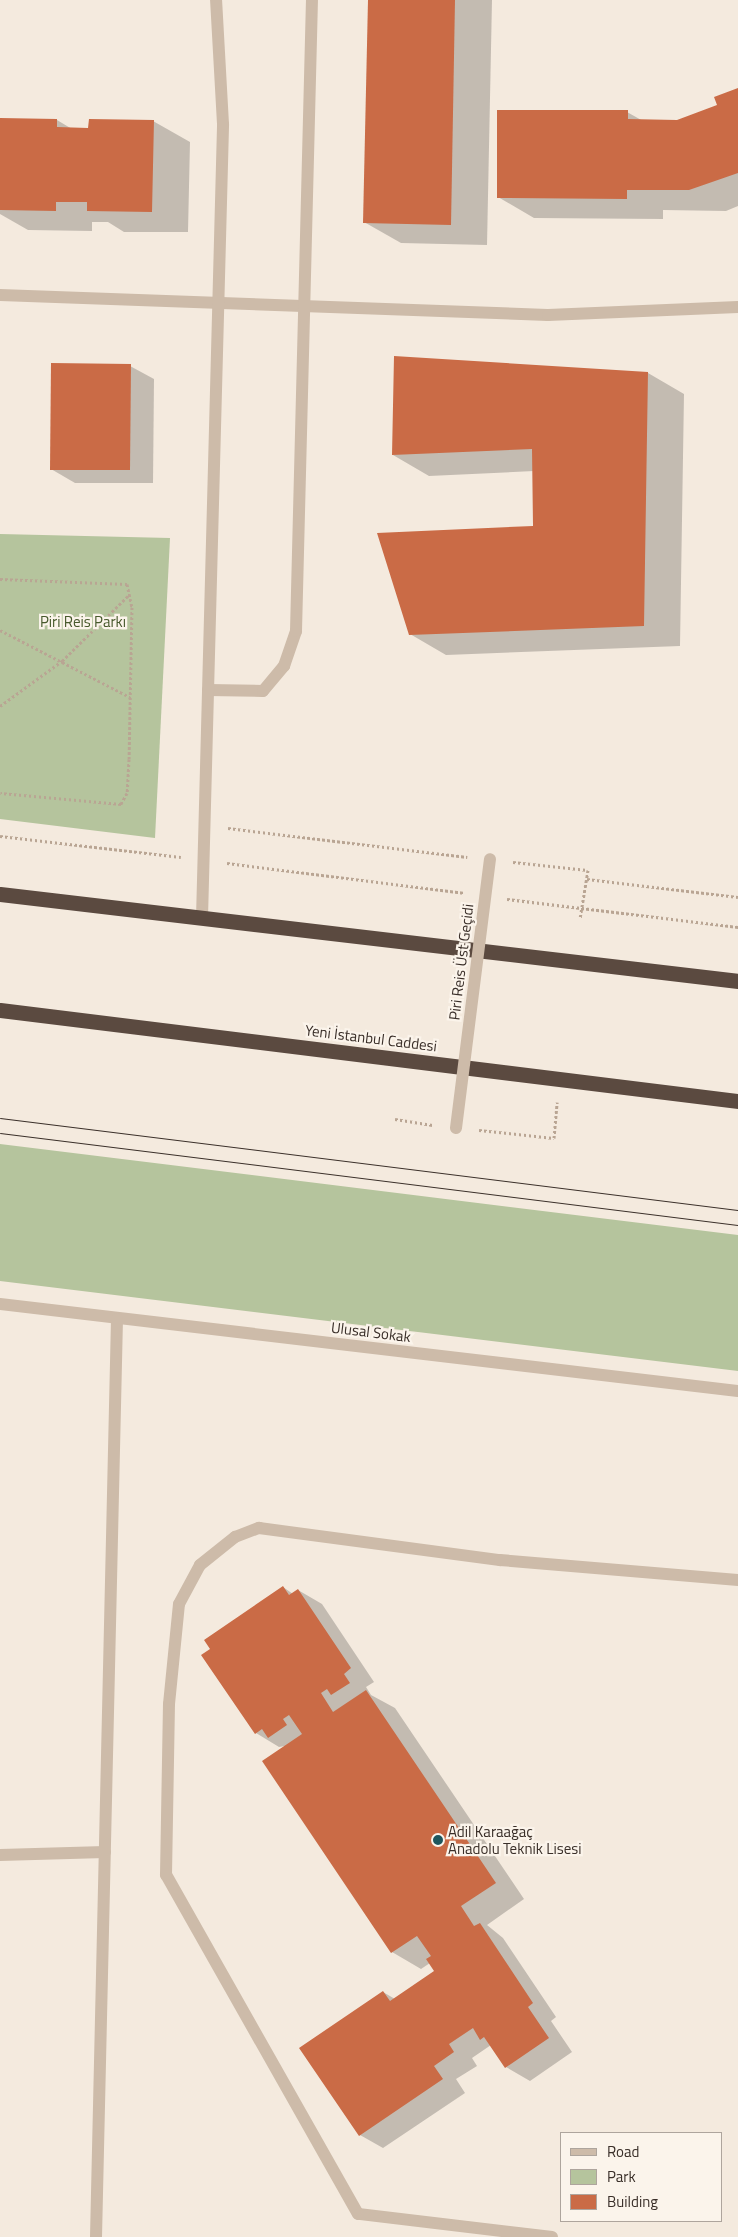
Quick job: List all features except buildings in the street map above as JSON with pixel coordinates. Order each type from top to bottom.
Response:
[{"type":"highway","points":[[0,894],[738,981]]},
{"type":"highway","name":"Yeni İstanbul Caddesi","points":[[0,1010],[738,1101]]},
{"type":"street","points":[[202,918],[223,124],[216,0]]},
{"type":"street","points":[[208,690],[263,691],[284,666],[296,632],[312,0]]},
{"type":"street","points":[[0,295],[548,315],[738,307]]},
{"type":"street","name":"Piri Reis Üst Geçidi","points":[[456,1128],[490,859]]},
{"type":"street","name":"Ulusal Sokak","points":[[0,1304],[738,1391]]},
{"type":"street","points":[[96,2237],[117,1319]]},
{"type":"street","points":[[552,2237],[358,2214],[166,1876],[169,1704],[179,1604],[200,1565],[235,1537],[260,1528],[500,1560],[738,1580]]},
{"type":"street","points":[[0,1855],[105,1852]]},
{"type":"path","points":[[0,579],[127,584],[130,594],[130,697],[127,793],[121,804],[0,793]]},
{"type":"path","points":[[0,706],[62,661],[130,594]]},
{"type":"path","points":[[0,630],[130,697]]},
{"type":"path","points":[[205,825],[408,852],[588,870],[580,919]]},
{"type":"path","points":[[0,836],[467,894]]},
{"type":"path","points":[[587,879],[738,897]]},
{"type":"path","points":[[506,899],[738,927]]},
{"type":"path","points":[[395,1119],[456,1128],[554,1138],[559,1079]]},
{"type":"green space","name":"Piri Reis Parkı","points":[[0,534],[170,538],[155,838],[0,819]]},
{"type":"green space","points":[[0,1144],[738,1235],[738,1371],[0,1281]]},
{"type":"tram line","points":[[0,1118],[738,1210]]},
{"type":"tram line","points":[[0,1133],[738,1225]]},
{"type":"place","name":"Adil Karaağaç Anadolu Teknik Lisesi","points":[[438,1840]]}]
